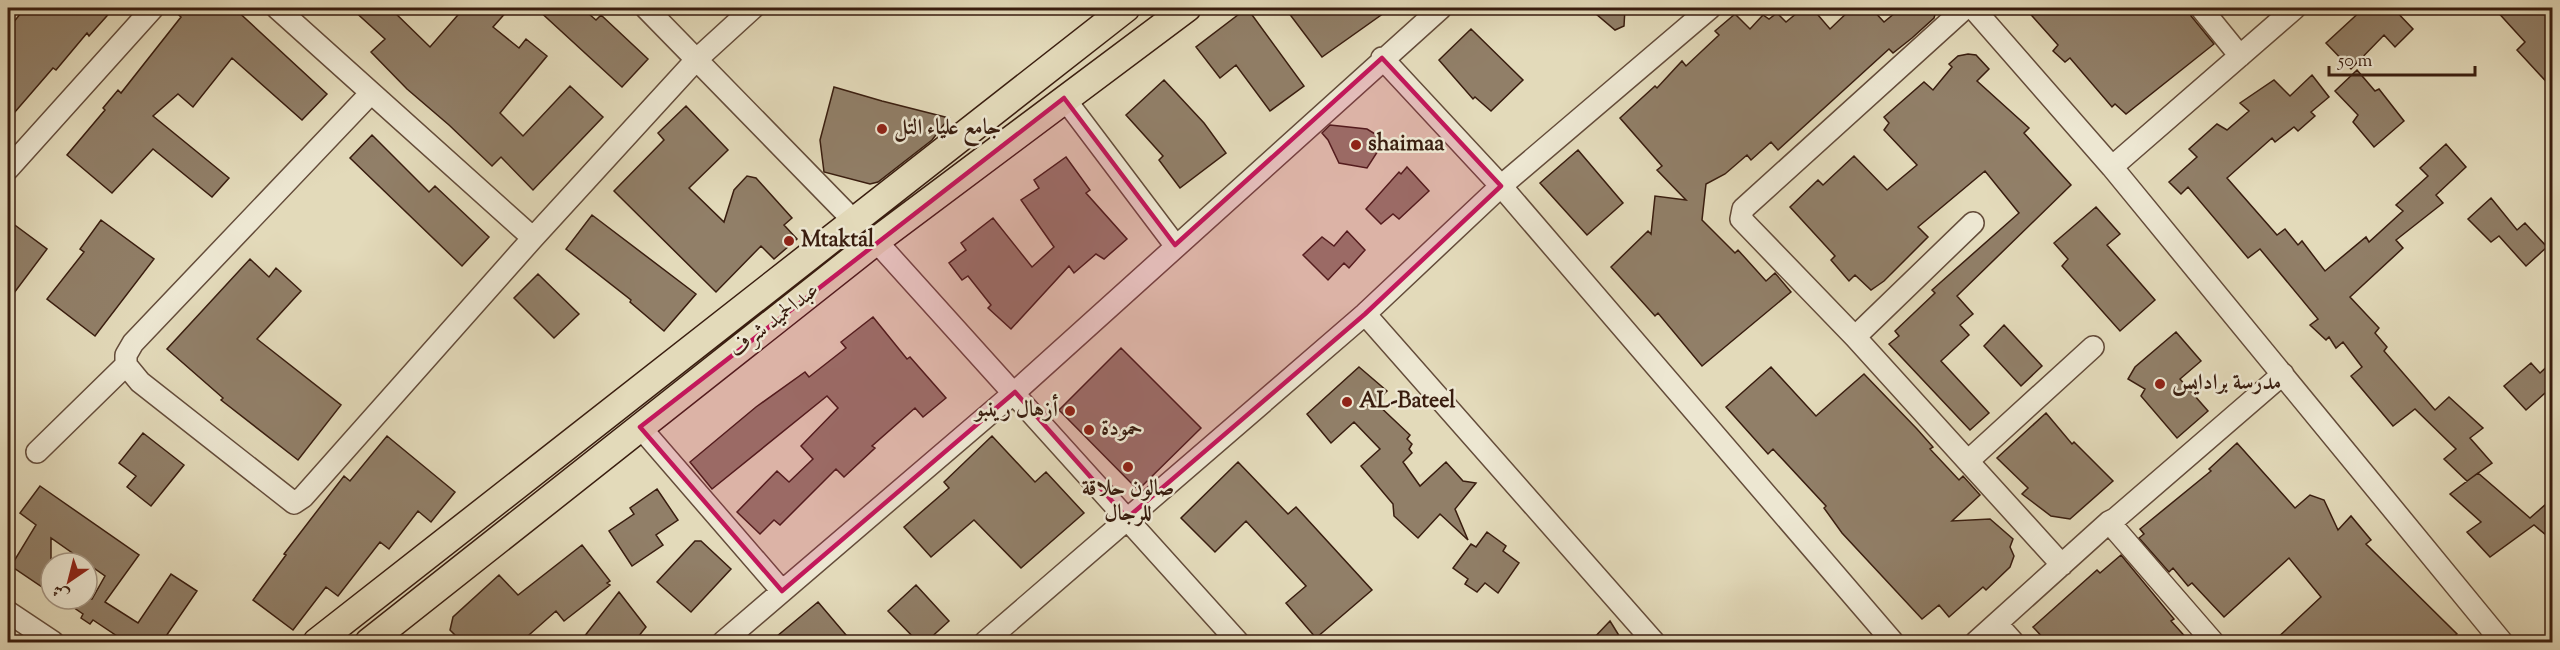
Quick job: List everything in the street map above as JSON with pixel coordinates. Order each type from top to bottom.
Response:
[{"type":"main road","name":"عبدالحميد شرف","points":[[317,642],[1126,8]]},
{"type":"main road","name":"عبدالحميد شرف","points":[[380,640],[640,427],[876,241],[1187,8]]},
{"type":"street","points":[[8,169],[153,8]]},
{"type":"street","points":[[277,8],[533,238]]},
{"type":"street","points":[[646,8],[854,221]]},
{"type":"street","points":[[370,93],[133,343],[126,355],[126,365],[140,382],[294,503],[303,497],[533,238],[696,60],[753,8]]},
{"type":"street","points":[[723,642],[1015,392],[1382,58],[1441,8]]},
{"type":"street","points":[[985,642],[1365,314],[1501,186],[1710,8]]},
{"type":"street","points":[[1965,8],[1741,212],[1743,221],[1855,337],[2062,565]]},
{"type":"street","points":[[1973,8],[2112,167],[2502,642]]},
{"type":"street","points":[[2201,8],[2240,56]]},
{"type":"street","points":[[2112,167],[2295,8]]},
{"type":"street","points":[[1382,58],[1501,186],[1893,642]]},
{"type":"street","points":[[1064,98],[1175,245]]},
{"type":"street","points":[[1855,337],[1973,223]]},
{"type":"street","points":[[876,241],[1015,392],[1238,642]]},
{"type":"street","points":[[1365,314],[1654,642]]},
{"type":"street","points":[[1968,462],[2093,347]]},
{"type":"street","points":[[37,452],[126,365]]},
{"type":"street","points":[[1976,642],[2109,522],[2283,374]]},
{"type":"street","points":[[640,427],[782,591]]},
{"type":"street","points":[[2109,522],[2213,642]]},
{"type":"street","points":[[358,610],[380,640]]},
{"type":"street","points":[[8,612],[52,642]]},
{"type":"street","points":[[1997,624],[2013,642]]},
{"type":"highlighted area","points":[[1382,58],[1501,186],[1365,314],[1127,518],[1015,392],[782,591],[640,427],[1064,98],[1175,245]]},
{"type":"building","points":[[25,8],[114,8],[89,36],[87,33],[56,70],[53,68],[8,120],[8,29]]},
{"type":"building","points":[[171,8],[234,8],[327,94],[302,120],[232,58],[193,107],[178,94],[153,116],[229,178],[212,197],[153,149],[112,193],[67,155],[105,110],[103,108],[118,90],[121,93],[181,17]]},
{"type":"building","points":[[351,8],[390,8],[430,47],[464,8],[510,8],[493,27],[519,48],[526,39],[547,56],[500,113],[523,136],[570,86],[603,117],[533,190],[501,157],[492,166],[407,89],[371,52],[385,39]]},
{"type":"building","points":[[536,8],[582,8],[596,20],[601,15],[648,59],[622,87]]},
{"type":"building","points":[[1247,8],[1304,86],[1270,111],[1236,65],[1220,78],[1196,47]]},
{"type":"building","points":[[1285,8],[1391,8],[1322,57]]},
{"type":"building","points":[[1589,8],[1625,8],[1624,26],[1615,30]]},
{"type":"building","points":[[1803,8],[1812,8],[1830,29],[1852,8],[1871,8],[1884,22],[1901,8],[1937,8],[1934,18],[1912,38],[1893,53],[1889,49],[1778,150],[1771,142],[1751,160],[1747,155],[1725,174],[1706,184],[1702,220],[1735,253],[1738,250],[1766,281],[1775,273],[1791,292],[1702,366],[1658,313],[1655,316],[1611,267],[1648,231],[1651,234],[1655,196],[1686,200],[1657,170],[1662,166],[1620,118],[1655,86],[1657,88],[1682,61],[1686,66],[1719,35],[1715,31],[1735,14],[1750,29],[1763,15],[1769,19],[1777,13],[1786,22]]},
{"type":"building","points":[[2025,8],[2189,8],[2191,16],[2214,44],[2126,114],[2115,104],[2112,107],[2070,58],[2065,62],[2053,51],[2058,45]]},
{"type":"building","points":[[2364,8],[2393,8],[2413,29],[2395,47],[2384,35],[2351,69],[2326,43]]},
{"type":"building","points":[[2494,8],[2553,8],[2553,89],[2517,50],[2525,42]]},
{"type":"building","points":[[1471,29],[1523,80],[1491,111],[1475,97],[1473,99],[1439,60]]},
{"type":"building","points":[[1976,55],[1989,69],[1977,81],[2029,128],[2024,133],[2071,185],[1957,296],[1973,314],[1960,325],[1969,335],[1941,361],[1989,413],[1970,430],[1889,344],[1899,336],[1895,331],[1935,293],[1932,290],[2019,213],[1985,171],[1918,227],[1928,237],[1884,281],[1871,290],[1855,275],[1849,281],[1831,260],[1835,256],[1790,207],[1818,180],[1823,185],[1854,156],[1887,190],[1917,165],[1884,130],[1889,123],[1884,117],[1924,82],[1933,90],[1952,67],[1949,64],[1958,56]]},
{"type":"building","points":[[2357,70],[2375,91],[2379,89],[2404,121],[2374,147],[2353,122],[2358,115],[2335,91]]},
{"type":"building","points":[[2312,75],[2329,97],[2311,112],[2315,116],[2298,131],[2294,127],[2275,142],[2272,138],[2227,178],[2277,235],[2285,229],[2298,245],[2302,241],[2325,271],[2366,237],[2369,242],[2403,211],[2396,205],[2428,176],[2420,168],[2446,144],[2466,167],[2436,195],[2443,203],[2396,240],[2403,248],[2350,297],[2379,328],[2375,333],[2387,347],[2384,351],[2435,410],[2449,397],[2483,428],[2470,438],[2492,463],[2467,481],[2444,459],[2456,449],[2415,409],[2393,426],[2351,376],[2362,367],[2343,342],[2336,348],[2329,337],[2326,340],[2310,325],[2318,319],[2260,249],[2248,258],[2188,187],[2181,194],[2169,182],[2197,157],[2189,149],[2217,124],[2227,130],[2249,111],[2240,103],[2274,80],[2290,96]]},
{"type":"building","points":[[1164,80],[1204,123],[1226,153],[1180,188],[1159,160],[1163,156],[1126,115]]},
{"type":"building","name":"جامع علياء التل","points":[[834,87],[949,118],[932,140],[878,182],[870,184],[824,172],[820,140]]},
{"type":"building","points":[[686,106],[728,150],[689,188],[724,222],[734,190],[747,176],[756,178],[792,218],[784,225],[797,239],[774,259],[761,246],[716,292],[614,191],[664,140],[658,133]]},
{"type":"building","name":"shaimaa","points":[[1330,125],[1367,129],[1385,140],[1367,168],[1339,163],[1322,133]]},
{"type":"building","points":[[372,135],[429,192],[435,186],[489,237],[462,266],[350,158]]},
{"type":"building","points":[[1578,150],[1623,203],[1587,235],[1540,183]]},
{"type":"building","points":[[1066,157],[1090,190],[1086,193],[1127,239],[1104,259],[1096,254],[1074,273],[1069,266],[1011,329],[988,308],[991,305],[968,276],[962,280],[949,263],[966,250],[961,243],[993,218],[1032,267],[1054,247],[1021,200],[1039,188],[1034,180]]},
{"type":"building","points":[[1407,167],[1429,191],[1399,219],[1393,214],[1381,224],[1366,209],[1399,172],[1401,174]]},
{"type":"building","points":[[2491,198],[2517,230],[2525,223],[2547,247],[2526,266],[2499,236],[2491,242],[2468,219]]},
{"type":"building","points":[[2096,207],[2120,234],[2107,245],[2155,300],[2120,331],[2062,266],[2068,259],[2054,243]]},
{"type":"building","points":[[592,215],[696,294],[664,331],[630,302],[631,300],[566,249]]},
{"type":"building","points":[[8,220],[47,249],[8,301]]},
{"type":"building","points":[[101,220],[154,259],[95,336],[47,299],[84,252],[80,249]]},
{"type":"building","points":[[1347,231],[1365,250],[1349,268],[1344,263],[1328,280],[1303,255],[1322,237],[1334,246]]},
{"type":"building","points":[[250,259],[269,277],[276,268],[301,291],[257,339],[341,405],[298,460],[221,400],[223,398],[167,349]]},
{"type":"building","points":[[538,274],[579,314],[554,338],[514,298]]},
{"type":"building","points":[[873,317],[907,359],[910,357],[946,398],[923,417],[915,408],[872,446],[875,448],[844,477],[836,469],[780,525],[774,520],[760,534],[737,512],[777,471],[789,482],[813,459],[801,446],[838,408],[827,396],[712,489],[690,462],[756,407],[805,372],[809,377],[846,348],[841,342]]},
{"type":"building","points":[[2004,325],[2042,366],[2021,386],[1984,346]]},
{"type":"building","name":"مدرسة برادايس","points":[[2176,332],[2201,361],[2180,379],[2208,411],[2177,438],[2141,396],[2145,389],[2128,379],[2135,367]]},
{"type":"building","points":[[1121,348],[1201,428],[1138,490],[1059,410]]},
{"type":"building","points":[[2553,361],[2553,386],[2526,410],[2504,386],[2531,363],[2540,373]]},
{"type":"building","points":[[1359,367],[1387,391],[1375,402],[1410,435],[1407,439],[1412,444],[1409,449],[1412,453],[1403,462],[1420,486],[1446,462],[1463,481],[1476,483],[1455,509],[1468,540],[1440,514],[1418,538],[1394,516],[1393,504],[1361,466],[1380,449],[1354,422],[1331,443],[1307,414]]},
{"type":"building","points":[[1771,367],[1816,416],[1864,374],[1917,429],[1933,447],[1930,449],[1959,480],[1963,476],[1980,495],[1952,521],[1990,519],[2013,539],[2010,547],[2014,556],[2010,567],[1986,590],[1983,587],[1949,617],[1939,605],[1922,619],[1842,533],[1824,508],[1826,506],[1773,449],[1768,454],[1726,407]]},
{"type":"building","points":[[2046,413],[2072,444],[2074,442],[2113,481],[2070,519],[2051,516],[2022,494],[2028,488],[1997,458]]},
{"type":"building","points":[[143,433],[184,465],[151,506],[127,487],[136,476],[119,463]]},
{"type":"building","points":[[387,436],[455,492],[431,522],[418,511],[389,549],[380,542],[338,596],[326,587],[293,630],[253,600],[286,555],[284,554],[344,476],[350,481]]},
{"type":"building","points":[[992,436],[1035,482],[1046,472],[1084,513],[1021,568],[974,520],[931,557],[904,527],[949,488],[944,482]]},
{"type":"building","points":[[2237,443],[2295,508],[2310,495],[2324,500],[2338,530],[2351,516],[2371,540],[2366,544],[2457,634],[2446,642],[2273,642],[2321,597],[2289,558],[2224,617],[2192,583],[2188,586],[2173,568],[2169,572],[2139,538],[2144,534],[2140,529],[2211,471],[2209,469]]},
{"type":"building","points":[[1238,462],[1288,514],[1296,507],[1372,590],[1316,638],[1286,603],[1306,586],[1246,521],[1215,552],[1181,518]]},
{"type":"building","points":[[2478,473],[2530,518],[2553,498],[2553,541],[2534,525],[2490,557],[2467,532],[2481,522],[2450,494]]},
{"type":"building","points":[[40,486],[139,555],[105,602],[138,623],[171,574],[197,591],[162,642],[126,642],[93,620],[90,624],[81,618],[83,614],[79,611],[99,611],[99,587],[105,576],[99,572],[99,551],[69,551],[51,538],[51,551],[39,551],[39,585],[11,566],[36,525],[20,513]]},
{"type":"building","points":[[657,489],[678,520],[656,535],[663,545],[632,566],[609,531],[634,514],[630,508]]},
{"type":"building","points":[[1487,532],[1506,546],[1503,551],[1519,563],[1498,593],[1485,583],[1477,592],[1465,584],[1468,579],[1453,568],[1471,544],[1476,547]]},
{"type":"building","points":[[695,541],[701,541],[731,569],[691,612],[657,582]]},
{"type":"building","points":[[582,545],[610,581],[607,583],[610,585],[564,621],[556,611],[521,642],[462,642],[450,630],[453,617],[499,575],[518,595]]},
{"type":"building","points":[[2121,555],[2174,619],[2171,621],[2190,642],[2047,642],[2033,627],[2097,570],[2100,573]]},
{"type":"building","points":[[916,585],[949,621],[926,642],[918,642],[888,611]]},
{"type":"building","points":[[619,592],[646,627],[634,642],[580,642]]},
{"type":"building","points":[[818,602],[852,642],[770,642]]},
{"type":"building","points":[[1610,621],[1623,642],[1590,642]]},
{"type":"place","name":"جامع علياء التل","points":[[882,129]]},
{"type":"place","name":"shaimaa","points":[[1356,145]]},
{"type":"place","name":"Mtaktal","points":[[789,241]]},
{"type":"place","name":"مدرسة برادايس","points":[[2160,384]]},
{"type":"place","name":"AL-Bateel","points":[[1347,402]]},
{"type":"place","name":"أزهال رينبو","points":[[1070,411]]},
{"type":"place","name":"حمودة","points":[[1089,430]]},
{"type":"place","name":"صالون حلاقة للرجال","points":[[1128,467]]}]
